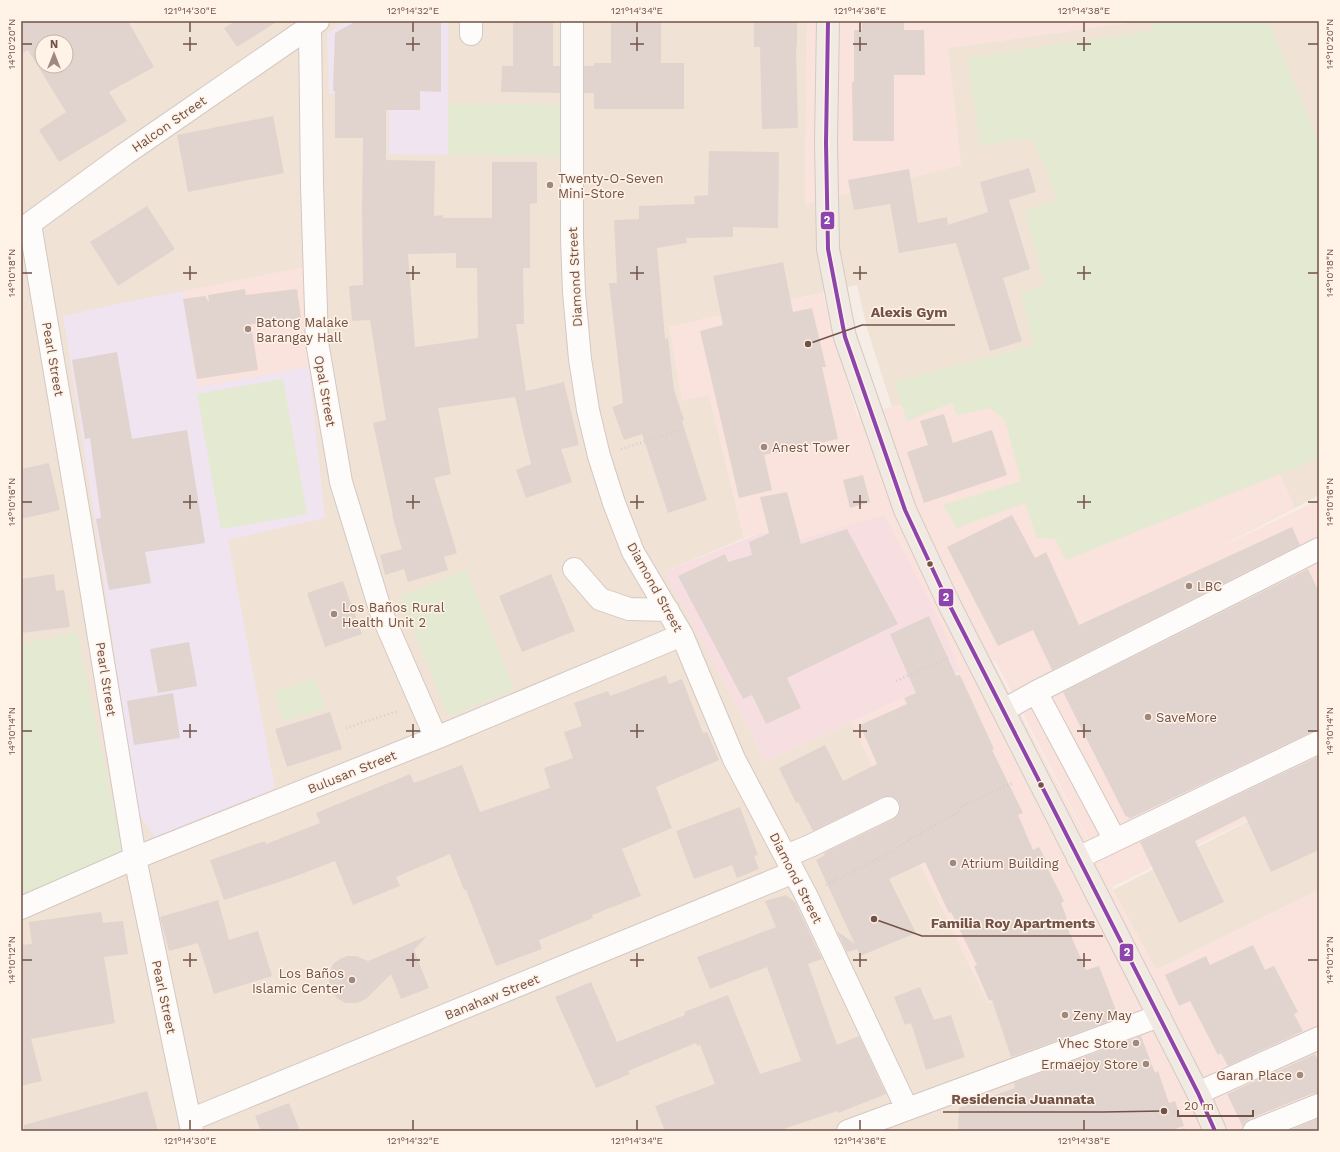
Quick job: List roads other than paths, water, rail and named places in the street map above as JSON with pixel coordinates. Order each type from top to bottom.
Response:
[{"type":"main road","points":[[828,21],[826,143],[828,249],[845,337],[905,510],[948,602],[1198,1093],[1215,1131]]},
{"type":"street","name":"Diamond Street","points":[[572,21],[572,238],[574,292],[580,359],[588,410],[599,456],[614,504],[633,552],[682,635],[734,759],[806,895],[907,1109]]},
{"type":"street","name":"Halcon Street","points":[[25,227],[126,154],[314,23]]},
{"type":"street","name":"Opal Street","points":[[314,23],[312,184],[317,342],[341,482],[381,612],[436,738]]},
{"type":"street","name":"Pearl Street","points":[[25,227],[80,523],[135,858],[191,1126]]},
{"type":"street","points":[[1004,710],[1036,692],[1319,549]]},
{"type":"street","points":[[574,569],[600,599],[629,609],[668,610]]},
{"type":"street","name":"Bulusan Street","points":[[21,908],[135,858],[436,738],[682,635]]},
{"type":"street","points":[[1036,692],[1115,840]]},
{"type":"street","points":[[1078,858],[1319,742]]},
{"type":"street","name":"Banahaw Street","points":[[191,1126],[790,864],[810,846],[888,808]]},
{"type":"street","points":[[848,1131],[1159,1016]]},
{"type":"street","points":[[1198,1093],[1319,1038]]},
{"type":"street","points":[[1254,1131],[1319,1105]]},
{"type":"place","name":"Twenty-O-Seven Mini-Store","points":[[550,185]]},
{"type":"place","name":"Batong Malake Barangay Hall","points":[[248,329]]},
{"type":"place","name":"Alexis Gym","points":[[808,344]]},
{"type":"place","name":"Anest Tower","points":[[764,447]]},
{"type":"place","name":"LBC","points":[[1189,586]]},
{"type":"place","name":"Los Baños Rural Health Unit 2","points":[[334,614]]},
{"type":"place","name":"SaveMore","points":[[1148,717]]},
{"type":"place","name":"Atrium Building","points":[[953,863]]},
{"type":"place","name":"Familia Roy Apartments","points":[[874,919]]},
{"type":"place","name":"Los Baños Islamic Center","points":[[352,980]]},
{"type":"place","name":"Zeny May","points":[[1065,1015]]},
{"type":"place","name":"Vhec Store","points":[[1136,1043]]},
{"type":"place","name":"Ermaejoy Store","points":[[1146,1064]]},
{"type":"place","name":"Garan Place","points":[[1300,1075]]},
{"type":"place","name":"Residencia Juannata","points":[[1164,1111]]}]
